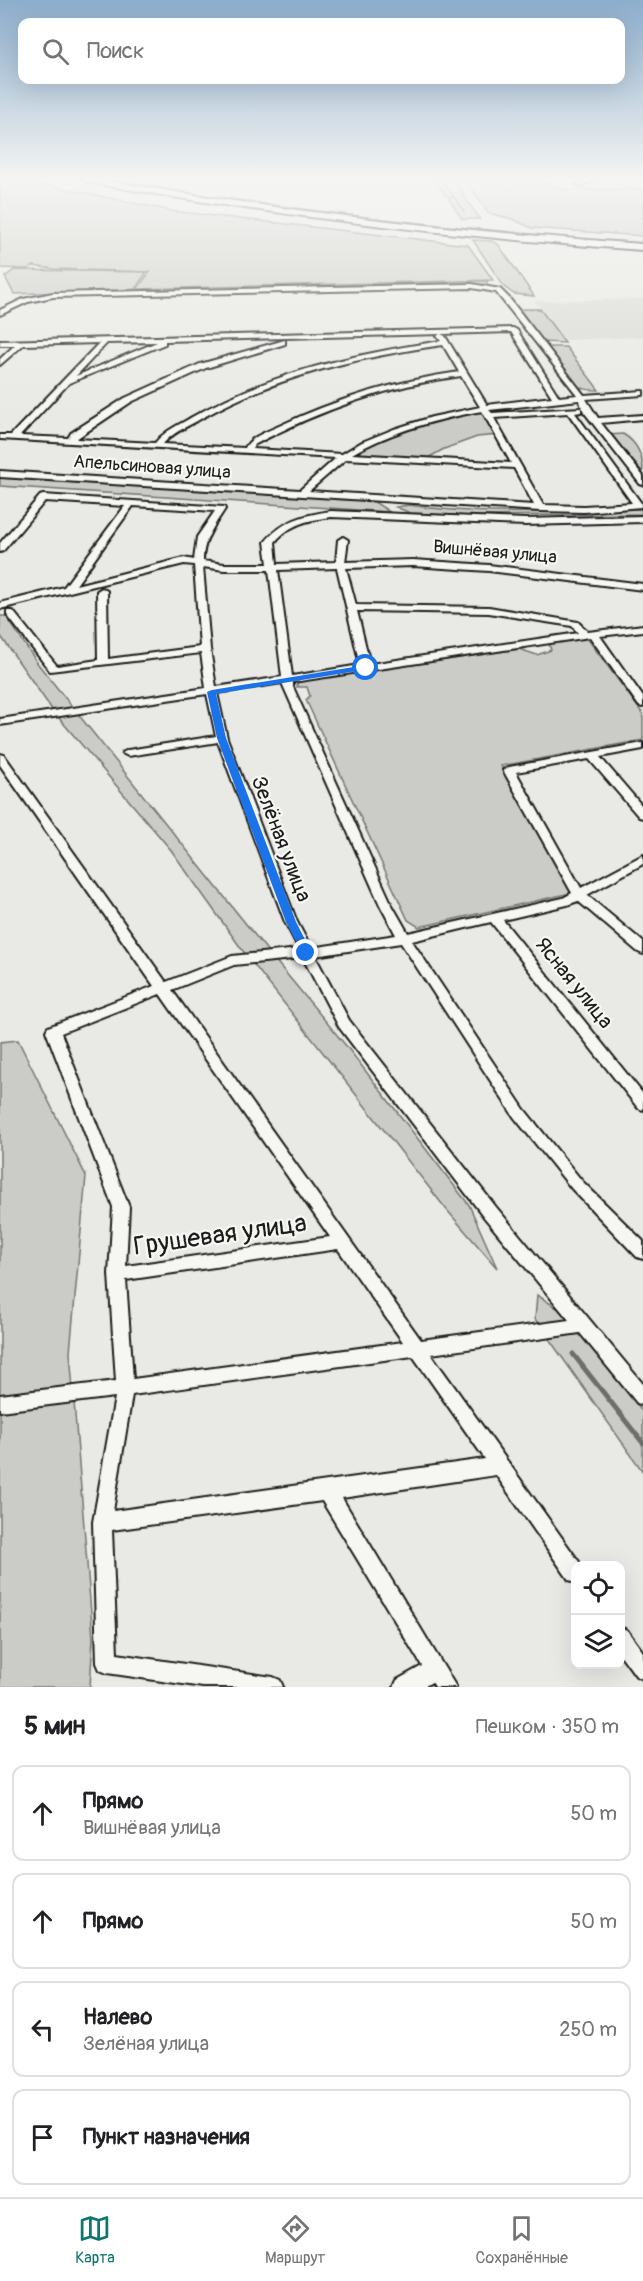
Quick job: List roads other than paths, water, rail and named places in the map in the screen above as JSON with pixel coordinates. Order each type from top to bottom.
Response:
[{"type":"street","points":[[0,314],[11,305],[27,298],[53,295],[472,286],[498,290],[581,396],[587,410],[643,482]]},
{"type":"street","name":"Апельсиновая улица","points":[[0,343],[513,330],[556,398]]},
{"type":"street","points":[[439,333],[484,406],[540,508]]},
{"type":"street","name":"Апельсиновая улица","points":[[71,441],[74,435],[128,400],[203,366],[285,341],[287,337]]},
{"type":"street","name":"Апельсиновая улица","points":[[66,383],[168,340]]},
{"type":"street","name":"Апельсиновая улица","points":[[13,438],[105,341]]},
{"type":"street","points":[[0,363],[21,343]]},
{"type":"street","name":"Апельсиновая улица","points":[[158,446],[159,442],[169,434],[200,415],[254,390],[324,367],[445,343]]},
{"type":"street","name":"Апельсиновая улица","points":[[248,451],[251,444],[280,428],[330,406],[378,390],[432,377],[464,373]]},
{"type":"street","points":[[302,493],[344,456],[381,436],[432,418],[484,406],[556,398],[643,393]]},
{"type":"street","points":[[489,416],[587,410]]},
{"type":"street","name":"Апельсиновая улица","points":[[0,474],[540,508],[638,505],[570,411]]},
{"type":"street","points":[[596,420],[643,417]]},
{"type":"street","name":"Апельсиновая улица","points":[[0,437],[517,466]]},
{"type":"street","points":[[0,549],[44,498],[131,503]]},
{"type":"street","points":[[68,590],[131,503]]},
{"type":"street","name":"Зелёная улица","points":[[131,503],[221,509],[202,537],[199,563],[205,649],[212,692],[222,738],[291,922],[344,1023],[490,1212],[643,1397]]},
{"type":"street","points":[[643,519],[525,522],[331,514],[300,519],[279,529],[270,542],[288,687],[386,904],[404,938],[519,1113],[577,1185],[643,1252]]},
{"type":"street","points":[[343,540],[340,561],[366,668]]},
{"type":"street","name":"Вишнёвая улица","points":[[0,606],[184,561],[224,567],[413,563],[489,568],[643,587]]},
{"type":"street","points":[[102,591],[103,662]]},
{"type":"street","points":[[353,608],[489,610],[575,624],[589,634],[643,704]]},
{"type":"street","points":[[10,614],[54,669],[205,649]]},
{"type":"street","points":[[0,722],[589,634],[643,628]]},
{"type":"street","points":[[128,753],[222,738]]},
{"type":"street","points":[[643,746],[509,770],[579,895],[643,949]]},
{"type":"street","points":[[592,755],[643,814]]},
{"type":"street","name":"Грушевая улица","points":[[0,758],[5,773],[163,987],[571,1566]]},
{"type":"street","points":[[163,987],[231,961],[306,953],[404,938],[567,901],[643,859]]},
{"type":"street","name":"Ясная улица","points":[[494,917],[643,1104]]},
{"type":"street","name":"Грушевая улица","points":[[163,987],[54,1031],[121,1207],[117,1274],[343,1242]]},
{"type":"street","points":[[117,1274],[125,1388],[102,1522],[107,1664],[273,1687]]},
{"type":"street","points":[[0,1403],[584,1325]]},
{"type":"street","points":[[102,1522],[500,1466]]},
{"type":"street","points":[[327,1491],[446,1687]]},
{"type":"street","points":[[625,1643],[643,1669]]},
{"type":"street","points":[[404,1687],[435,1669]]},
{"type":"waterway","points":[[573,1354],[643,1443]]}]
